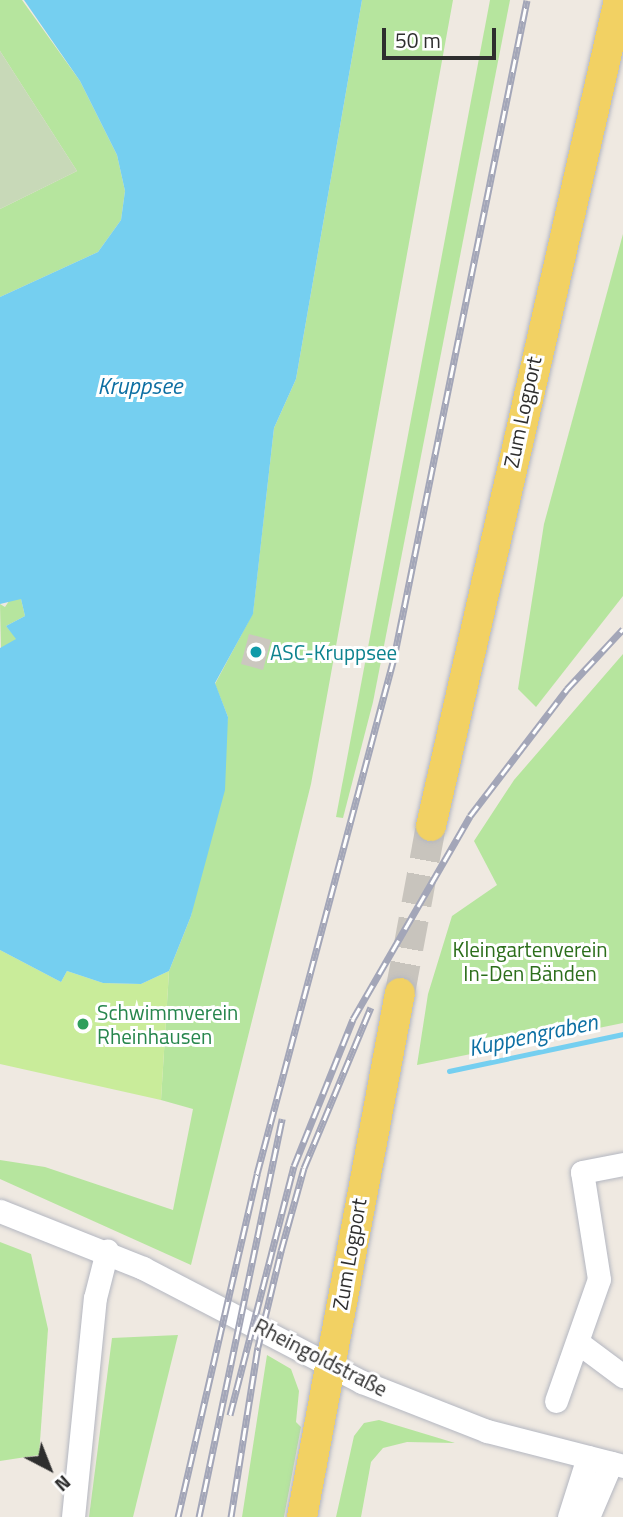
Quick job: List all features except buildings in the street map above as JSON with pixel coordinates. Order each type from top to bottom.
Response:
[{"type":"main road","name":"Zum Logport","points":[[431,826],[619,0]]},
{"type":"main road","name":"Zum Logport","points":[[302,1517],[400,992]]},
{"type":"street","points":[[556,1401],[580,1344],[599,1279],[582,1172],[623,1164]]},
{"type":"street","name":"Rheingoldstraße","points":[[0,1211],[107,1251],[330,1366],[487,1431],[617,1465]]},
{"type":"street","points":[[73,1517],[95,1298],[107,1251]]},
{"type":"street","points":[[580,1344],[623,1376]]},
{"type":"street","points":[[569,1517],[588,1457]]},
{"type":"street","points":[[588,1517],[617,1465]]},
{"type":"green space","points":[[0,0],[22,0],[80,81],[117,155],[125,191],[121,220],[98,252],[0,297],[0,209],[77,171],[0,51]]},
{"type":"green space","points":[[362,0],[453,0],[311,784],[191,1265],[0,1179],[0,1160],[45,1167],[173,1210],[193,1109],[161,1100],[169,971],[191,916],[228,717],[215,684],[253,613],[274,428],[296,379]]},
{"type":"green space","points":[[490,0],[510,0],[373,702],[343,818],[336,817]]},
{"type":"green space","points":[[0,51],[77,171],[0,209]]},
{"type":"green space","points":[[623,234],[623,596],[536,707],[518,689],[544,524]]},
{"type":"green space","points":[[11,598],[21,599],[25,616],[6,626],[17,639],[1,649],[0,604],[5,607]]},
{"type":"green space","name":"Kleingartenverein In-Den Bänden","points":[[623,654],[623,1023],[417,1065],[428,994],[452,916],[497,885],[474,841],[514,780]]},
{"type":"green space","name":"Schwimmverein Rheinhausen","points":[[0,950],[61,982],[67,971],[103,983],[141,984],[169,971],[161,1100],[0,1064]]},
{"type":"green space","points":[[0,1242],[31,1254],[48,1329],[39,1455],[0,1461]]},
{"type":"green space","points":[[178,1335],[133,1517],[89,1517],[112,1338]]},
{"type":"green space","points":[[267,1355],[291,1369],[299,1391],[296,1422],[301,1427],[284,1517],[242,1517]]},
{"type":"green space","points":[[379,1420],[455,1443],[407,1442],[383,1448],[371,1462],[361,1517],[336,1517],[354,1436],[364,1423]]},
{"type":"water","name":"Kruppsee","points":[[24,0],[362,0],[296,379],[274,428],[253,614],[215,683],[228,717],[225,790],[191,916],[169,971],[141,984],[103,983],[67,971],[61,982],[0,950],[0,648],[16,639],[6,626],[25,616],[21,599],[0,604],[0,297],[98,252],[121,220],[125,191],[117,155],[80,81]]},
{"type":"waterway","name":"Kuppengraben","points":[[449,1071],[623,1034]]},
{"type":"tunnel","points":[[400,993],[431,826]]},
{"type":"railway","points":[[178,1517],[257,1174],[394,658],[527,0]]},
{"type":"railway","points":[[230,1415],[294,1166],[353,1019],[470,816],[567,689],[623,629]]},
{"type":"railway","points":[[231,1517],[258,1347],[281,1251],[304,1168],[371,1007]]},
{"type":"railway","points":[[199,1517],[282,1119]]},
{"type":"place","name":"ASC-Kruppsee","points":[[256,652]]},
{"type":"place","name":"Schwimmverein Rheinhausen","points":[[83,1024]]}]
